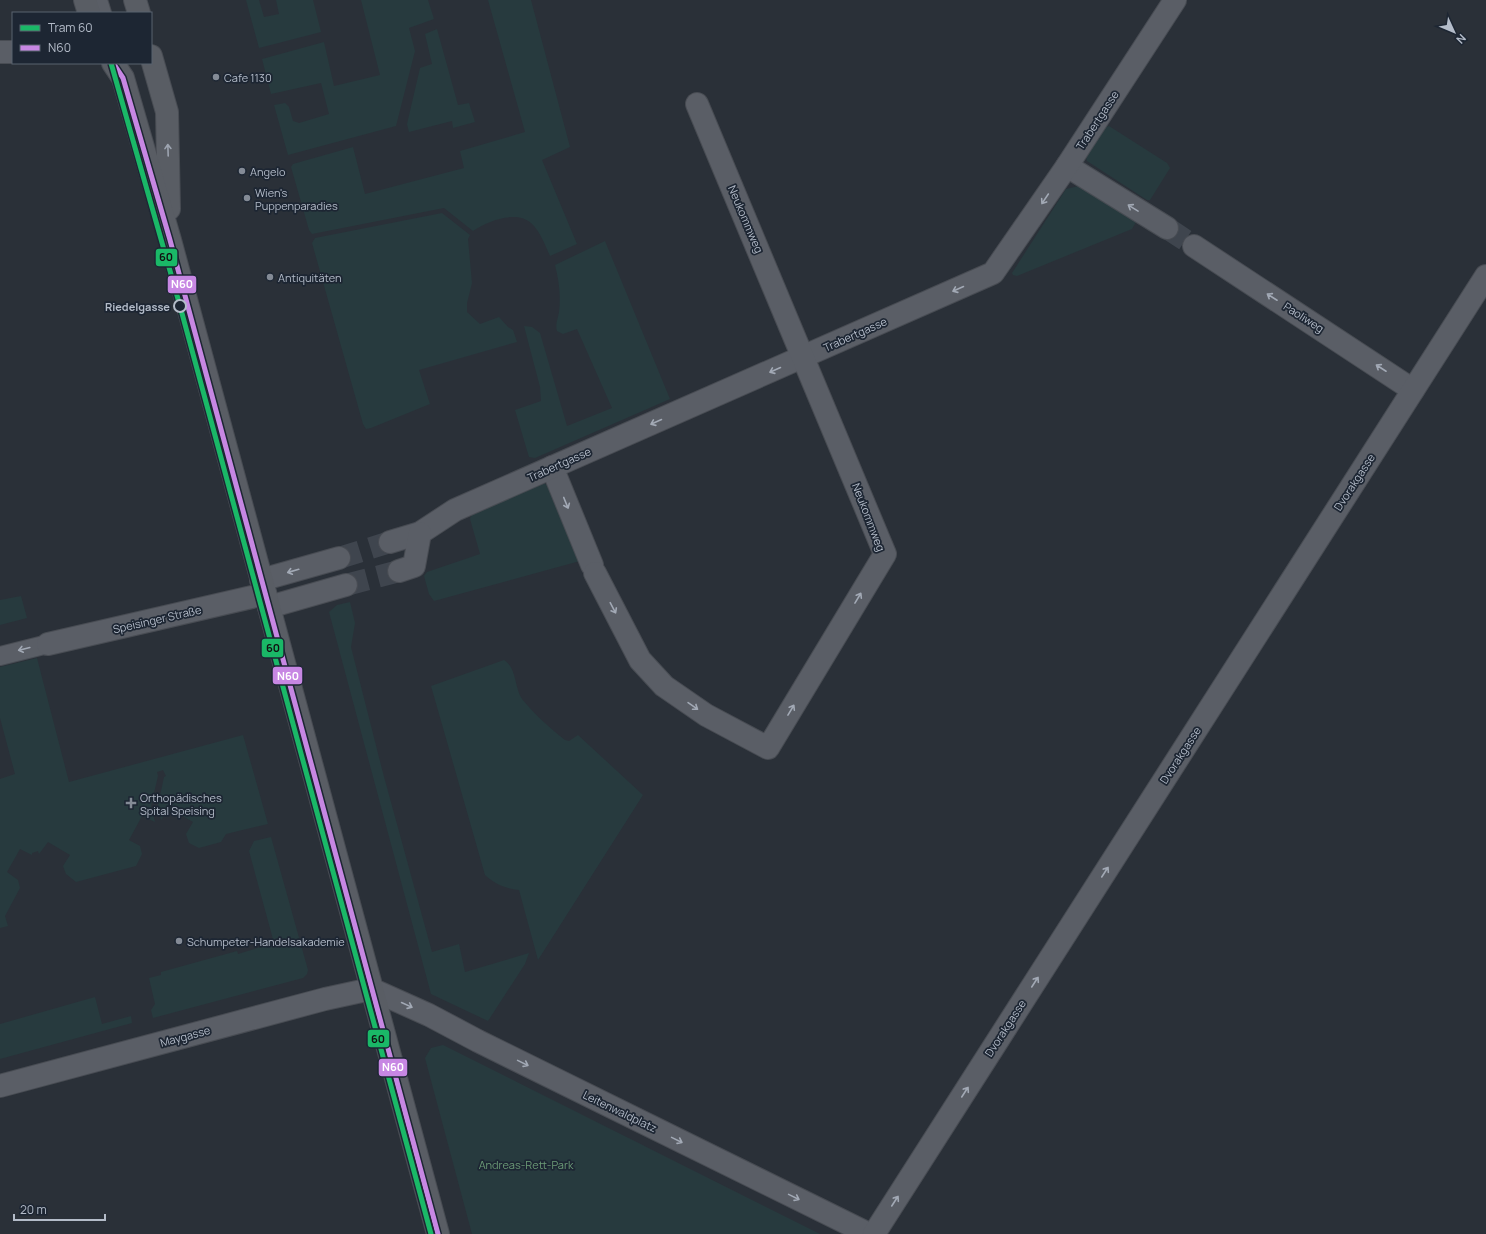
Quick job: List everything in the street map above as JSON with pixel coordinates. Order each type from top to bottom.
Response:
[{"type":"main road","points":[[85,0],[89,12]]},
{"type":"main road","points":[[135,0],[139,12]]},
{"type":"main road","points":[[152,60],[167,112],[170,240]]},
{"type":"main road","points":[[114,64],[123,78],[170,240],[438,1234]]},
{"type":"street","name":"Trabertgasse","points":[[390,542],[420,533],[455,510],[994,274],[1067,166],[1175,0]]},
{"type":"street","points":[[0,52],[12,52]]},
{"type":"street","name":"Neukommweg","points":[[552,467],[593,569],[640,660],[664,686],[706,715],[768,748],[885,554],[698,104]]},
{"type":"street","points":[[1067,166],[1166,228]]},
{"type":"street","name":"Paoliweg","points":[[1194,246],[1413,390]]},
{"type":"street","name":"Dvorakgasse","points":[[874,1234],[1486,276]]},
{"type":"street","points":[[399,571],[414,566],[420,533]]},
{"type":"street","points":[[265,594],[339,558]]},
{"type":"street","points":[[265,594],[346,585]]},
{"type":"street","name":"Speisinger Straße","points":[[48,644],[265,594]]},
{"type":"street","name":"Maygasse","points":[[0,1086],[325,998],[371,989]]},
{"type":"street","name":"Leitenwaldplatz","points":[[371,989],[429,1015],[484,1044],[869,1234]]},
{"type":"lane","points":[[98,0],[102,12]]},
{"type":"lane","points":[[123,64],[131,76],[170,217]]},
{"type":"lane","points":[[0,656],[48,644]]},
{"type":"green space","points":[[246,0],[259,0],[264,17],[279,14],[276,0],[313,0],[321,32],[259,48]]},
{"type":"green space","points":[[361,0],[428,0],[434,19],[409,28],[415,51],[396,126],[288,155],[274,105],[285,103],[289,107],[293,121],[299,123],[329,114],[321,83],[271,94],[262,59],[324,42],[334,86],[380,75]]},
{"type":"green space","points":[[488,0],[531,0],[570,147],[542,160],[577,244],[550,256],[537,230],[525,219],[518,217],[502,218],[473,231],[444,208],[312,234],[309,230],[291,167],[293,164],[353,147],[365,194],[464,168],[460,151],[525,132]]},
{"type":"green space","points":[[437,29],[458,105],[469,103],[475,122],[453,128],[452,121],[409,132],[407,124],[420,68],[432,64],[425,34]]},
{"type":"green space","points":[[1109,126],[1167,163],[1170,168],[1150,200],[1147,200],[1087,161],[1086,157],[1106,127]]},
{"type":"green space","points":[[1083,185],[1133,219],[1136,222],[1132,229],[1017,276],[1013,275],[1012,273],[1066,189]]},
{"type":"green space","points":[[442,213],[470,235],[468,239],[472,283],[467,303],[467,312],[480,324],[499,317],[508,327],[513,330],[517,342],[419,370],[430,404],[366,429],[363,424],[312,243],[315,238]]},
{"type":"green space","points":[[605,241],[670,399],[535,458],[529,457],[515,410],[541,401],[540,387],[524,326],[532,327],[540,333],[567,426],[612,408],[577,329],[563,334],[557,331],[556,326],[560,306],[560,294],[555,265]]},
{"type":"green space","points":[[541,482],[549,486],[580,561],[434,601],[429,594],[424,576],[427,572],[480,554],[470,519],[472,513]]},
{"type":"green space","points":[[21,596],[27,618],[0,625],[0,600]]},
{"type":"green space","points":[[350,602],[355,623],[351,647],[383,773],[432,952],[459,944],[465,972],[529,953],[525,964],[488,1021],[431,994],[329,612],[337,605]]},
{"type":"green space","points":[[37,658],[69,782],[243,735],[268,824],[226,834],[221,842],[199,848],[189,843],[186,834],[193,822],[169,808],[161,820],[158,805],[164,777],[166,776],[163,770],[157,772],[158,776],[151,806],[155,822],[142,816],[129,840],[140,846],[142,854],[136,866],[76,882],[66,874],[63,866],[70,855],[48,842],[39,854],[38,851],[32,853],[32,855],[20,849],[7,872],[18,880],[20,888],[5,916],[8,926],[0,928],[0,779],[15,774],[0,718],[0,667]]},
{"type":"green space","points":[[504,660],[511,668],[522,699],[548,726],[565,740],[569,741],[578,735],[643,795],[538,960],[519,890],[501,886],[485,875],[431,686]]},
{"type":"green space","points":[[271,837],[308,970],[307,974],[303,978],[153,1018],[151,1010],[155,1004],[149,978],[161,975],[161,972],[237,951],[238,954],[274,943],[249,851],[254,841]]},
{"type":"green space","points":[[95,997],[102,1024],[131,1016],[132,1023],[0,1059],[0,1024]]},
{"type":"green space","name":"Andreas-Rett-Park","points":[[443,1045],[820,1234],[472,1234],[425,1058],[431,1048]]},
{"type":"tunnel","points":[[1167,228],[1194,246]]},
{"type":"tunnel","points":[[339,558],[390,542]]},
{"type":"tunnel","points":[[346,585],[399,571]]},
{"type":"tram line","name":"60","points":[[111,64],[180,306],[431,1234]]},
{"type":"transit line","name":"N60","points":[[114,64],[123,78],[170,240],[438,1234]]},
{"type":"place","name":"Cafe 1130","points":[[216,77]]},
{"type":"place","name":"Angelo","points":[[242,171]]},
{"type":"place","name":"Wien's Puppenparadies","points":[[247,198]]},
{"type":"place","name":"Antiquitäten","points":[[270,277]]},
{"type":"place","name":"Riedelgasse","points":[[180,306]]},
{"type":"place","name":"Orthopädisches Spital Speising","points":[[131,803]]},
{"type":"place","name":"Schumpeter-Handelsakademie","points":[[179,941]]}]
